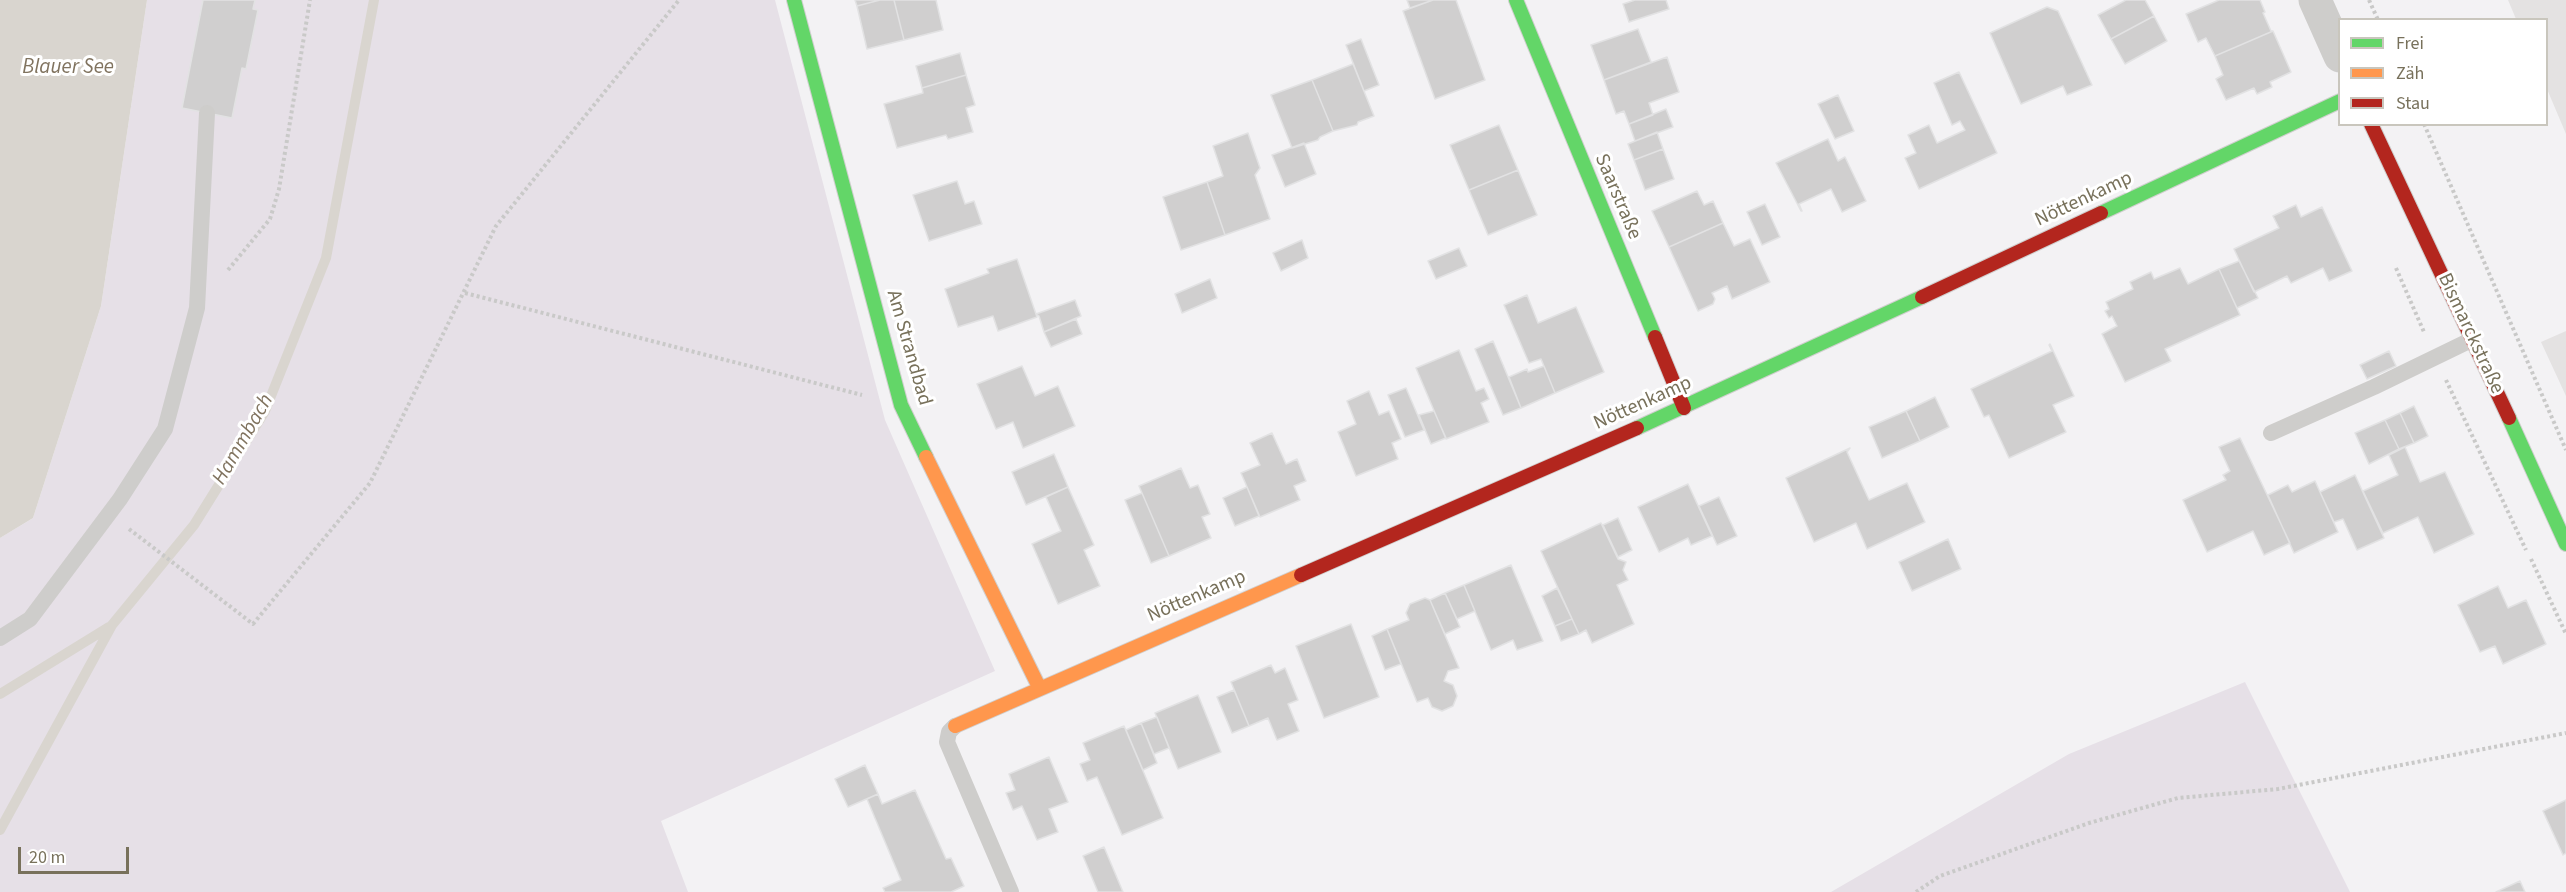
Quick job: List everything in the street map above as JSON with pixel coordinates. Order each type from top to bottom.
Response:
[{"type":"street","name":"Am Strandbad","points":[[794,0],[901,405],[1039,687]]},
{"type":"street","name":"Saarstraße","points":[[1516,0],[1525,27],[1684,408]]},
{"type":"street","points":[[2315,0],[2338,52]]},
{"type":"street","name":"Nöttenkamp","points":[[955,726],[1039,687],[1684,408],[2338,102]]},
{"type":"street","name":"Bismarckstraße","points":[[2372,126],[2473,339],[2566,544]]},
{"type":"lane","points":[[0,638],[30,619],[120,499],[165,429],[196,308],[207,113]]},
{"type":"lane","points":[[2271,433],[2473,339]]},
{"type":"lane","points":[[955,726],[947,742],[1011,892]]},
{"type":"path","points":[[196,308],[270,219],[279,189],[310,0]]},
{"type":"path","points":[[131,530],[226,606],[253,624],[370,483],[496,226],[679,0]]},
{"type":"path","points":[[2369,0],[2377,18]]},
{"type":"path","points":[[2425,126],[2566,451]]},
{"type":"path","points":[[465,293],[901,405]]},
{"type":"path","points":[[1916,892],[1950,872],[2089,823],[2178,798],[2278,789],[2566,732]]},
{"type":"shaded area","points":[[147,0],[775,0],[885,420],[995,671],[661,821],[688,892],[0,892],[0,538],[33,518],[101,306]]},
{"type":"shaded area","points":[[2508,0],[2566,0],[2566,134],[2548,91],[2548,18],[2516,18]]},
{"type":"shaded area","points":[[2566,331],[2566,396],[2541,342]]},
{"type":"shaded area","points":[[2245,682],[2350,892],[1831,892],[2069,754]]},
{"type":"water","name":"Blauer See","points":[[0,0],[147,0],[101,306],[33,518],[0,538]]},
{"type":"building","points":[[203,0],[255,0],[253,9],[258,10],[246,69],[242,68],[232,118],[182,108]]},
{"type":"building","points":[[855,0],[880,0],[857,6]]},
{"type":"building","points":[[880,0],[894,0],[904,40],[867,49],[857,6]]},
{"type":"building","points":[[894,0],[936,0],[943,30],[904,40]]},
{"type":"building","points":[[1407,0],[1433,0],[1410,8]]},
{"type":"building","points":[[1433,0],[1456,0],[1485,80],[1435,99],[1403,11]]},
{"type":"building","points":[[1635,0],[1666,0],[1669,9],[1629,22],[1623,4]]},
{"type":"building","points":[[2126,0],[2145,0],[2154,16],[2111,39],[2098,15]]},
{"type":"building","points":[[2219,0],[2260,0],[2265,12],[2263,13],[2273,31],[2215,56],[2206,38],[2198,42],[2186,14]]},
{"type":"building","points":[[2047,7],[2058,11],[2092,85],[2067,95],[2063,86],[2021,104],[1990,33]]},
{"type":"building","points":[[2154,16],[2167,41],[2125,64],[2111,39]]},
{"type":"building","points":[[1638,29],[1651,62],[1604,80],[1591,45]]},
{"type":"building","points":[[2273,31],[2291,72],[2270,82],[2272,87],[2257,94],[2254,88],[2226,100],[2216,79],[2223,75],[2215,56]]},
{"type":"building","points":[[1361,39],[1379,85],[1364,91],[1346,45]]},
{"type":"building","points":[[960,53],[966,75],[922,88],[916,66]]},
{"type":"building","points":[[1667,57],[1679,92],[1649,103],[1653,115],[1629,124],[1624,111],[1616,114],[1604,80]]},
{"type":"building","points":[[1353,64],[1374,116],[1358,122],[1357,125],[1333,131],[1312,80]]},
{"type":"building","points":[[1959,72],[1997,153],[1919,189],[1905,158],[1916,153],[1908,135],[1929,125],[1937,143],[1965,130],[1960,121],[1952,125],[1934,83]]},
{"type":"building","points":[[966,75],[975,105],[966,108],[973,132],[948,139],[946,135],[897,148],[884,104],[923,93],[922,88]]},
{"type":"building","points":[[1312,80],[1333,131],[1318,140],[1292,148],[1271,95]]},
{"type":"building","points":[[1838,95],[1854,131],[1835,139],[1818,104]]},
{"type":"building","points":[[1666,109],[1673,127],[1635,141],[1629,124]]},
{"type":"building","points":[[1499,125],[1518,170],[1469,190],[1450,145]]},
{"type":"building","points":[[1657,132],[1663,149],[1634,160],[1628,144]]},
{"type":"building","points":[[1248,133],[1260,168],[1255,175],[1270,219],[1225,235],[1207,182],[1223,176],[1213,146]]},
{"type":"building","points":[[1828,139],[1838,161],[1845,157],[1866,201],[1842,212],[1831,189],[1799,204],[1801,211],[1776,163]]},
{"type":"building","points":[[1304,143],[1316,174],[1285,187],[1272,155]]},
{"type":"building","points":[[1663,149],[1674,179],[1645,190],[1634,160]]},
{"type":"building","points":[[1518,170],[1537,215],[1488,235],[1469,190]]},
{"type":"building","points":[[957,181],[965,204],[974,201],[982,224],[929,241],[913,195]]},
{"type":"building","points":[[1207,182],[1225,235],[1181,250],[1163,197]]},
{"type":"building","points":[[1697,191],[1704,205],[1713,201],[1723,223],[1669,247],[1652,211]]},
{"type":"building","points":[[1765,204],[1780,237],[1762,245],[1747,212]]},
{"type":"building","points":[[2296,205],[2301,217],[2322,207],[2352,271],[2329,281],[2323,268],[2291,283],[2287,276],[2254,292],[2234,249],[2279,228],[2273,216]]},
{"type":"building","points":[[1723,223],[1734,246],[1750,239],[1770,282],[1732,299],[1727,286],[1712,293],[1715,299],[1713,304],[1698,311],[1669,247]]},
{"type":"building","points":[[1302,240],[1308,258],[1281,271],[1273,253]]},
{"type":"building","points":[[1459,248],[1467,266],[1436,279],[1428,261]]},
{"type":"building","points":[[1017,259],[1037,317],[998,331],[993,316],[958,327],[945,289],[989,273],[987,269]]},
{"type":"building","points":[[2239,261],[2258,298],[2237,308],[2219,269]]},
{"type":"building","points":[[2180,268],[2188,284],[2219,269],[2240,315],[2165,349],[2171,361],[2125,382],[2102,334],[2117,326],[2112,316],[2109,318],[2105,311],[2109,309],[2106,302],[2133,289],[2130,282],[2151,272],[2154,279]]},
{"type":"building","points":[[1210,279],[1217,298],[1182,313],[1175,294]]},
{"type":"building","points":[[1527,295],[1538,323],[1576,307],[1604,372],[1555,393],[1541,359],[1529,363],[1504,305]]},
{"type":"building","points":[[1075,300],[1081,316],[1044,332],[1039,316],[1036,314]]},
{"type":"building","points":[[1076,319],[1082,334],[1051,347],[1044,332]]},
{"type":"building","points":[[1493,341],[1521,408],[1503,415],[1475,349]]},
{"type":"building","points":[[2050,344],[2074,396],[2053,405],[2066,432],[2009,458],[1989,415],[1984,417],[1971,389],[2052,351]]},
{"type":"building","points":[[1459,350],[1476,391],[1484,388],[1489,399],[1481,403],[1489,422],[1446,439],[1416,368]]},
{"type":"building","points":[[2389,351],[2396,366],[2367,379],[2360,365]]},
{"type":"building","points":[[1022,366],[1035,396],[1058,386],[1075,426],[1023,448],[1013,422],[996,429],[977,384]]},
{"type":"building","points":[[1544,366],[1555,393],[1521,408],[1509,377],[1527,369],[1528,372]]},
{"type":"building","points":[[1406,388],[1424,430],[1405,437],[1388,395]]},
{"type":"building","points":[[1369,391],[1379,415],[1389,411],[1401,439],[1392,443],[1398,459],[1356,476],[1338,432],[1356,424],[1347,401]]},
{"type":"building","points":[[1935,397],[1949,427],[1920,441],[1906,411]]},
{"type":"building","points":[[2414,406],[2428,436],[2414,443],[2400,413]]},
{"type":"building","points":[[1434,411],[1446,438],[1431,444],[1419,415]]},
{"type":"building","points":[[1906,411],[1920,441],[1882,458],[1869,427]]},
{"type":"building","points":[[2400,413],[2414,443],[2399,449],[2385,420]]},
{"type":"building","points":[[2385,420],[2399,449],[2369,464],[2355,433]]},
{"type":"building","points":[[1272,433],[1286,464],[1297,459],[1306,481],[1294,486],[1300,500],[1260,517],[1241,473],[1260,465],[1250,443]]},
{"type":"building","points":[[2240,438],[2290,543],[2264,555],[2253,531],[2207,552],[2183,500],[2226,480],[2223,475],[2230,471],[2219,447]]},
{"type":"building","points":[[2405,447],[2420,482],[2445,472],[2474,534],[2434,553],[2418,517],[2383,533],[2363,491],[2398,475],[2389,455]]},
{"type":"building","points":[[1850,448],[1847,452],[1869,500],[1907,483],[1925,522],[1867,549],[1856,523],[1814,542],[1786,478]]},
{"type":"building","points":[[1054,454],[1068,487],[1026,505],[1012,472]]},
{"type":"building","points":[[1181,468],[1190,488],[1198,485],[1210,514],[1202,517],[1211,538],[1169,556],[1139,486]]},
{"type":"building","points":[[2355,475],[2384,538],[2357,550],[2343,519],[2334,522],[2320,492]]},
{"type":"building","points":[[2315,481],[2338,532],[2294,553],[2268,495],[2288,485],[2292,492]]},
{"type":"building","points":[[1688,484],[1712,536],[1691,545],[1688,538],[1659,552],[1638,507]]},
{"type":"building","points":[[1068,487],[1094,545],[1084,550],[1100,586],[1058,604],[1032,544],[1061,531],[1046,497]]},
{"type":"building","points":[[1247,487],[1259,516],[1235,526],[1223,498]]},
{"type":"building","points":[[1142,493],[1169,556],[1151,563],[1125,500]]},
{"type":"building","points":[[1719,497],[1737,536],[1717,545],[1699,506]]},
{"type":"building","points":[[1618,518],[1632,550],[1618,557],[1603,525]]},
{"type":"building","points":[[1601,523],[1618,559],[1626,562],[1623,570],[1628,580],[1617,585],[1634,624],[1592,643],[1586,630],[1579,634],[1541,551]]},
{"type":"building","points":[[1948,539],[1961,569],[1912,591],[1899,562]]},
{"type":"building","points":[[1511,565],[1543,641],[1517,650],[1513,640],[1491,650],[1464,585]]},
{"type":"building","points":[[1464,585],[1475,611],[1457,619],[1445,593]]},
{"type":"building","points":[[2498,586],[2508,608],[2526,600],[2546,644],[2503,664],[2495,646],[2480,652],[2458,605]]},
{"type":"building","points":[[1557,588],[1572,619],[1555,626],[1542,596]]},
{"type":"building","points":[[1445,593],[1460,627],[1445,634],[1430,600]]},
{"type":"building","points":[[1425,598],[1430,600],[1459,668],[1448,671],[1444,681],[1453,685],[1457,696],[1453,706],[1442,711],[1432,707],[1428,698],[1417,702],[1387,629],[1409,620],[1406,613],[1410,604]]},
{"type":"building","points":[[1572,619],[1579,634],[1561,641],[1555,626]]},
{"type":"building","points":[[1351,624],[1379,697],[1324,718],[1296,646]]},
{"type":"building","points":[[1387,629],[1401,664],[1385,670],[1372,636]]},
{"type":"building","points":[[1271,665],[1275,673],[1285,668],[1298,700],[1288,704],[1299,731],[1277,740],[1268,718],[1249,726],[1231,682]]},
{"type":"building","points":[[1234,690],[1249,726],[1232,733],[1217,697]]},
{"type":"building","points":[[1198,695],[1221,752],[1178,769],[1155,713]]},
{"type":"building","points":[[1157,717],[1169,748],[1154,754],[1141,723]]},
{"type":"building","points":[[1141,723],[1157,763],[1143,770],[1126,730]]},
{"type":"building","points":[[1124,726],[1163,818],[1122,835],[1097,777],[1087,781],[1080,764],[1090,760],[1083,743]]},
{"type":"building","points":[[1049,757],[1068,802],[1049,809],[1058,832],[1037,840],[1022,806],[1013,810],[1006,793],[1015,790],[1009,774]]},
{"type":"building","points":[[865,765],[878,794],[848,807],[835,779]]},
{"type":"building","points":[[915,790],[946,859],[951,858],[964,886],[951,892],[885,892],[883,888],[901,880],[867,799],[878,794],[882,804]]},
{"type":"building","points":[[2566,800],[2566,853],[2563,855],[2543,811]]},
{"type":"building","points":[[1104,847],[1123,892],[1098,892],[1083,856]]},
{"type":"building","points":[[2520,881],[2525,892],[2496,892]]},
{"type":"waterway","name":"Hammbach","points":[[0,830],[112,625],[194,525],[265,411],[326,258],[374,0]]},
{"type":"waterway","points":[[0,694],[109,627]]},
{"type":"traffic: fast","points":[[794,0],[901,405],[926,457]]},
{"type":"traffic: fast","points":[[1516,0],[1655,337]]},
{"type":"traffic: fast","points":[[2101,213],[2338,102]]},
{"type":"traffic: fast","points":[[1637,428],[1922,297]]},
{"type":"traffic: fast","points":[[2509,418],[2566,544]]},
{"type":"traffic: slow","points":[[926,457],[1039,687]]},
{"type":"traffic: slow","points":[[955,726],[1301,575]]},
{"type":"traffic: jam","points":[[2372,126],[2509,418]]},
{"type":"traffic: jam","points":[[1922,297],[2101,213]]},
{"type":"traffic: jam","points":[[1655,337],[1684,408]]},
{"type":"traffic: jam","points":[[1301,575],[1637,428]]}]
